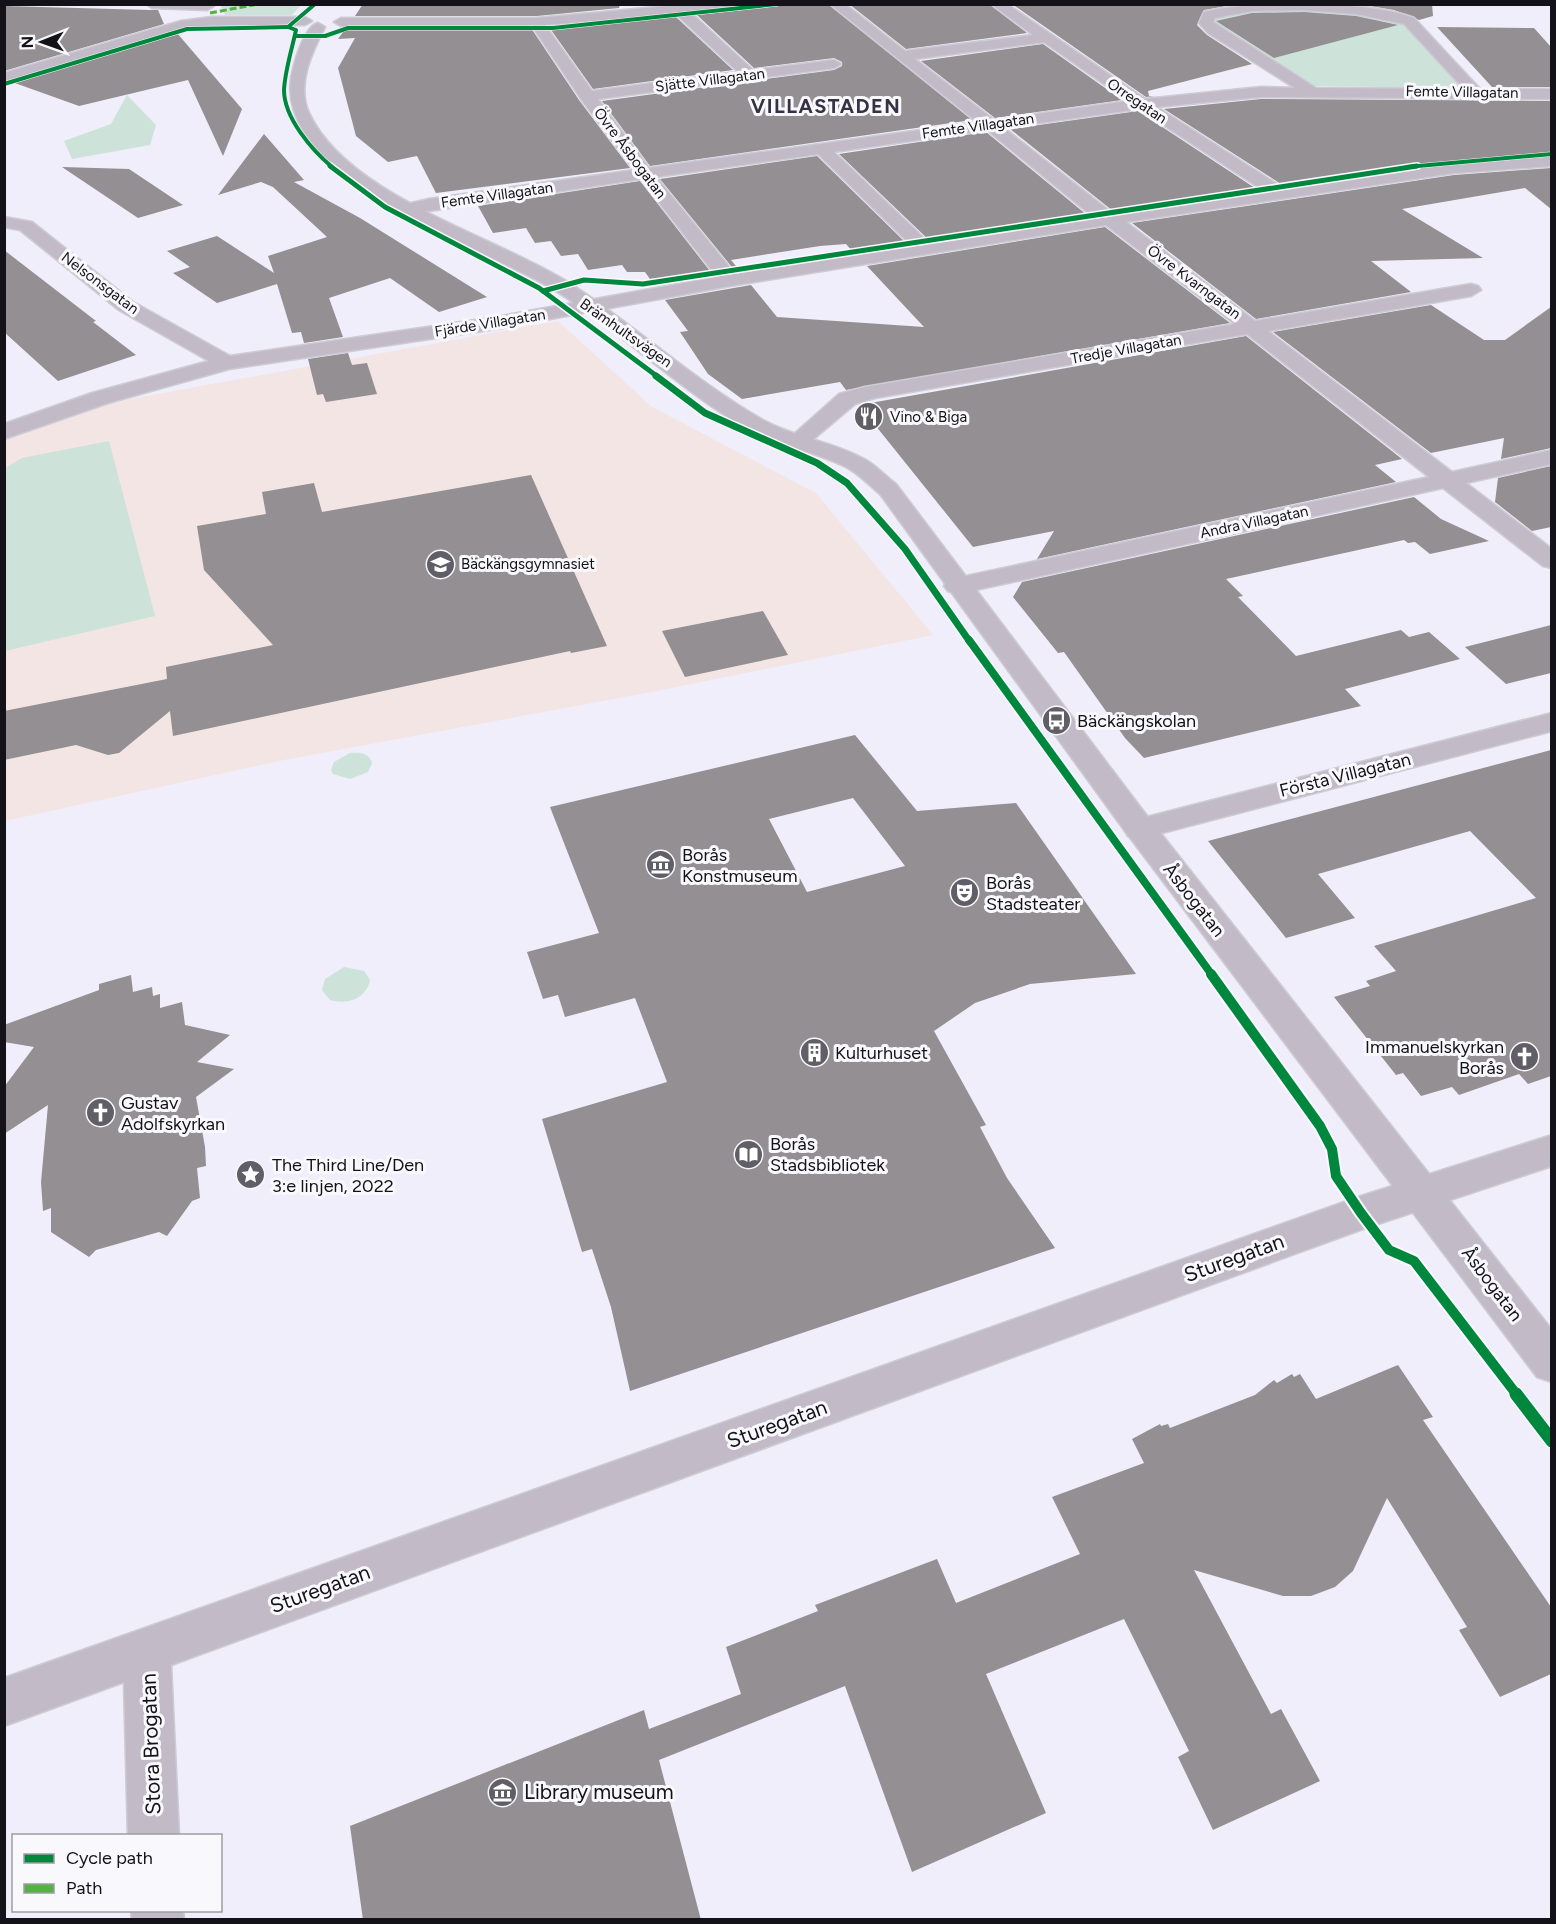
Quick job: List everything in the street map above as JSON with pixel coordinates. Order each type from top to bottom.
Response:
[{"type":"street","points":[[152,4],[207,5],[212,21]]},
{"type":"street","points":[[4,78],[168,28],[212,21],[324,19],[537,22],[682,12],[741,4]]},
{"type":"street","name":"Övre Kvarngatan","points":[[836,4],[1095,211],[1254,327],[1551,561]]},
{"type":"street","name":"Orregatan","points":[[997,4],[1142,104],[1280,194]]},
{"type":"street","points":[[1311,91],[1213,30],[1206,23],[1209,15],[1243,7],[1320,5],[1400,16],[1414,26],[1474,92]]},
{"type":"street","points":[[682,12],[750,75]]},
{"type":"street","name":"Brämhultsvägen","points":[[324,19],[297,81],[300,113],[324,148],[379,192],[561,287],[755,424],[827,453]]},
{"type":"street","name":"Övre Åsbogatan","points":[[537,22],[586,96],[730,280]]},
{"type":"street","points":[[901,56],[1046,38]]},
{"type":"street","name":"Sjätte Villagatan","points":[[586,96],[834,64]]},
{"type":"street","name":"Femte Villagatan","points":[[409,209],[429,204],[1142,104],[1261,92],[1551,94]]},
{"type":"street","points":[[822,149],[925,249]]},
{"type":"street","name":"Fjärde Villagatan","points":[[4,432],[100,398],[227,363],[496,323],[730,280],[1108,219],[1454,168],[1551,161]]},
{"type":"street","name":"Nelsonsgatan","points":[[4,222],[26,226],[126,306],[227,363]]},
{"type":"street","name":"Tredje Villagatan","points":[[796,442],[847,399],[864,394],[1471,290]]},
{"type":"street","name":"Åsbogatan","points":[[827,453],[863,467],[888,489],[957,586],[1138,829],[1422,1191],[1551,1363]]},
{"type":"street","name":"Andra Villagatan","points":[[957,586],[1449,481],[1551,457]]},
{"type":"street","name":"Första Villagatan","points":[[1138,829],[1551,722]]},
{"type":"street","name":"Sturegatan","points":[[4,1702],[1422,1191],[1551,1150]]},
{"type":"street","name":"Stora Brogatan","points":[[147,1652],[154,1834]]},
{"type":"shaded area","name":"Bäckängsgymnasiet","points":[[558,321],[652,407],[816,493],[933,635],[652,692],[284,760],[5,821],[4,439],[114,402]]},
{"type":"green space","points":[[220,5],[301,5],[292,15],[225,15]]},
{"type":"green space","points":[[1320,7],[1402,21],[1463,88],[1312,86],[1213,23],[1216,16],[1227,12]]},
{"type":"green space","points":[[127,95],[156,125],[150,145],[72,159],[64,141],[111,124]]},
{"type":"green space","points":[[109,441],[155,616],[5,651],[5,468],[22,458]]},
{"type":"green space","points":[[350,753],[361,753],[369,757],[372,763],[368,772],[350,779],[333,774],[331,770],[334,762]]},
{"type":"green space","points":[[344,967],[364,971],[370,980],[368,987],[355,999],[343,1002],[330,1000],[322,990],[325,979]]},
{"type":"building","points":[[363,4],[620,4],[619,8],[537,16],[355,16]]},
{"type":"building","points":[[794,4],[828,4],[972,120],[650,166],[602,101],[834,70],[842,66],[842,62],[834,58],[754,68],[697,15]]},
{"type":"building","points":[[849,4],[989,4],[1027,33],[906,49]]},
{"type":"building","points":[[1012,4],[1238,4],[1204,10],[1197,25],[1207,35],[1252,64],[1148,91],[1149,96],[1155,96],[1146,97]]},
{"type":"building","points":[[1358,4],[1432,4],[1433,16],[1419,20],[1394,10]]},
{"type":"building","points":[[4,6],[158,10],[164,24],[4,71]]},
{"type":"building","points":[[1304,12],[1356,16],[1398,25],[1274,58],[1216,21],[1252,13]]},
{"type":"building","points":[[676,17],[733,70],[593,89],[549,27]]},
{"type":"building","points":[[1437,27],[1534,28],[1551,47],[1551,87],[1492,87]]},
{"type":"building","points":[[346,28],[531,28],[579,100],[630,168],[436,193],[417,156],[388,162],[356,136],[338,68],[355,38],[338,39]]},
{"type":"building","points":[[177,33],[242,109],[223,156],[188,80],[79,106],[12,82]]},
{"type":"building","points":[[1043,44],[1122,100],[995,118],[921,61]]},
{"type":"building","points":[[1261,99],[1551,101],[1551,154],[1454,161],[1284,186],[1164,109]]},
{"type":"building","points":[[1138,111],[1258,190],[1113,211],[1010,129]]},
{"type":"building","points":[[986,132],[1087,215],[930,241],[839,154]]},
{"type":"building","points":[[264,134],[304,180],[294,182],[360,218],[487,297],[439,312],[390,278],[329,298],[343,337],[304,343],[301,332],[292,333],[277,284],[217,303],[173,273],[190,267],[167,251],[217,236],[274,273],[268,256],[327,237],[273,187],[261,182],[218,195]]},
{"type":"building","points":[[817,156],[906,243],[853,252],[846,244],[820,246],[731,260],[740,271],[736,272],[660,179]]},
{"type":"building","points":[[62,167],[129,169],[183,205],[138,218]]},
{"type":"building","points":[[1551,168],[1551,209],[1525,188],[1402,209],[1483,258],[1371,261],[1411,292],[1256,319],[1132,223],[1454,175]]},
{"type":"building","points":[[640,181],[713,275],[655,286],[645,272],[627,272],[622,265],[588,270],[578,254],[561,256],[551,241],[535,243],[526,228],[493,233],[478,206]]},
{"type":"building","points":[[1105,227],[1230,323],[846,390],[840,382],[742,399],[708,374],[680,332],[688,331],[665,300],[751,285],[777,317],[924,327],[867,266]]},
{"type":"building","points":[[4,250],[136,355],[58,381],[4,332]]},
{"type":"building","points":[[1431,305],[1484,340],[1505,340],[1551,307],[1551,448],[1501,459],[1504,438],[1431,453],[1273,332]]},
{"type":"building","points":[[1246,336],[1402,459],[1375,465],[1396,482],[1037,559],[1054,531],[973,547],[859,405]]},
{"type":"building","points":[[348,353],[352,365],[367,363],[377,394],[326,402],[323,394],[317,395],[308,359]]},
{"type":"building","points":[[1551,466],[1551,527],[1532,531],[1495,502],[1498,478]]},
{"type":"building","points":[[531,475],[607,646],[571,653],[570,651],[173,736],[170,711],[119,753],[108,755],[76,745],[4,760],[4,711],[167,679],[166,667],[273,645],[204,570],[197,526],[266,514],[262,492],[314,483],[322,512]]},
{"type":"building","points":[[1414,497],[1441,519],[1489,541],[1430,554],[1415,542],[1408,543],[1404,540],[1226,579],[1243,596],[1238,597],[1296,656],[1401,630],[1409,637],[1429,632],[1460,659],[1345,689],[1361,706],[1144,758],[1125,738],[1064,652],[1058,653],[1013,597],[1022,582]]},
{"type":"building","points":[[763,611],[788,655],[685,677],[662,631]]},
{"type":"building","points":[[1551,625],[1551,673],[1506,684],[1465,647]]},
{"type":"building","name":"Kulturhuset","points":[[855,735],[917,811],[1016,803],[1136,974],[1030,984],[975,1003],[934,1031],[986,1125],[980,1127],[1007,1178],[1055,1248],[630,1391],[611,1307],[592,1249],[582,1252],[542,1119],[667,1082],[635,998],[565,1017],[558,995],[543,999],[527,952],[599,933],[550,807]],"holes":[[[853,798],[905,866],[807,892],[769,819]]]},
{"type":"building","points":[[1551,750],[1551,1076],[1528,1084],[1519,1074],[1459,1095],[1452,1087],[1421,1096],[1403,1073],[1396,1075],[1334,997],[1370,986],[1366,981],[1396,971],[1374,946],[1536,898],[1470,831],[1318,874],[1355,918],[1286,938],[1208,841]]},
{"type":"building","name":"Gustav Adolfskyrkan","points":[[131,975],[133,992],[152,987],[153,996],[160,994],[160,1008],[182,1002],[185,1025],[230,1035],[197,1062],[234,1069],[196,1097],[206,1166],[197,1168],[200,1198],[192,1201],[167,1236],[159,1232],[96,1250],[89,1257],[51,1232],[51,1208],[43,1211],[41,1182],[48,1105],[4,1134],[4,1087],[34,1047],[4,1042],[4,1025],[99,990],[99,984]]},
{"type":"building","points":[[1398,1365],[1433,1417],[1423,1420],[1551,1607],[1551,1674],[1500,1697],[1459,1630],[1467,1627],[1387,1498],[1353,1571],[1335,1587],[1311,1596],[1283,1596],[1194,1570],[1271,1714],[1281,1709],[1320,1781],[1213,1830],[1178,1757],[1189,1751],[1124,1619],[986,1674],[1046,1813],[912,1872],[845,1686],[659,1760],[701,1920],[363,1920],[350,1826],[644,1710],[649,1729],[741,1694],[726,1647],[818,1611],[815,1605],[937,1559],[956,1603],[1080,1554],[1052,1497],[1144,1463],[1132,1439],[1160,1424],[1161,1426],[1168,1424],[1170,1428],[1255,1395],[1274,1380],[1277,1383],[1292,1374],[1294,1377],[1300,1374],[1316,1399]]},
{"type":"marked path","points":[[210,13],[258,4]]},
{"type":"cycle path","points":[[315,4],[288,27],[296,30],[284,91],[294,122],[314,152],[350,183],[385,207],[539,288],[705,413],[817,463],[847,483],[868,503],[923,573],[990,670],[1320,1126],[1332,1149],[1336,1176],[1361,1213],[1389,1250],[1414,1261],[1552,1441]]},
{"type":"cycle path","points":[[295,36],[325,36],[348,28],[553,28],[777,4]]},
{"type":"cycle path","points":[[4,84],[187,29],[288,27]]},
{"type":"cycle path","points":[[543,291],[584,280],[643,284],[1416,166],[1552,154]]},
{"type":"place","name":"Vino & Biga","points":[[869,417]]},
{"type":"place","name":"Bäckängsgymnasiet","points":[[440,564]]},
{"type":"place","name":"Bäckängskolan","points":[[1056,721]]},
{"type":"place","name":"Borås Konstmuseum","points":[[661,865]]},
{"type":"place","name":"Borås Stadsteater","points":[[965,893]]},
{"type":"place","name":"Kulturhuset","points":[[814,1053]]},
{"type":"place","name":"Immanuelskyrkan Borås","points":[[1525,1057]]},
{"type":"place","name":"Gustav Adolfskyrkan","points":[[100,1113]]},
{"type":"place","name":"Borås Stadsbibliotek","points":[[749,1154]]},
{"type":"place","name":"The Third Line/Den 3:e linjen, 2022","points":[[251,1175]]},
{"type":"place","name":"Library museum","points":[[503,1792]]},
{"type":"district","name":"VILLASTADEN","points":[[826,106]]}]
